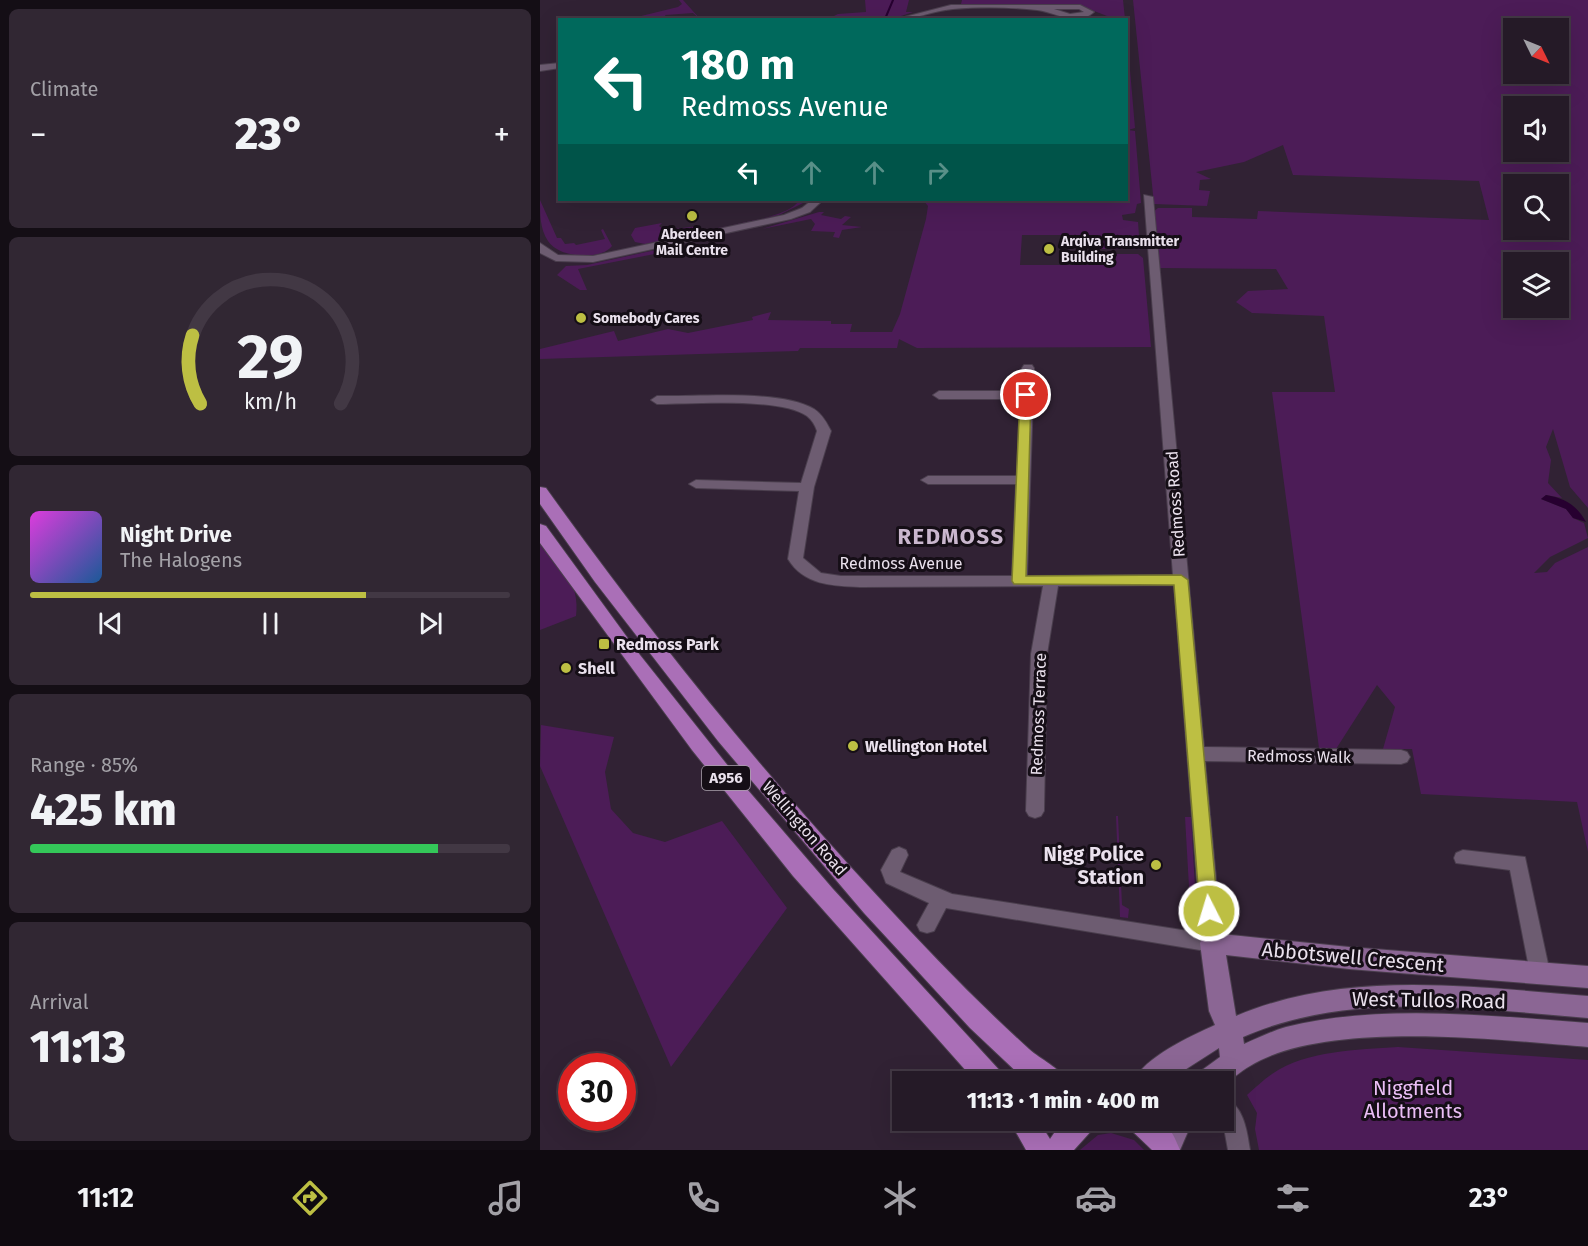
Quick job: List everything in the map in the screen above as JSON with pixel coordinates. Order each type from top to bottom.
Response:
[{"type":"main road","name":"Wellington Road","points":[[540,492],[601,578],[718,727],[872,906],[979,1020],[1035,1071]]},
{"type":"main road","name":"Wellington Road","points":[[540,530],[630,657],[726,778],[875,953],[983,1071]]},
{"type":"main road","name":"Abbotswell Crescent","points":[[1212,943],[1588,977]]},
{"type":"main road","name":"Redmoss Road","points":[[1212,943],[1221,1011],[1229,1030],[1233,1059]]},
{"type":"main road","name":"West Tullos Road","points":[[1160,1071],[1177,1058],[1229,1030],[1270,1013],[1336,999],[1416,996],[1588,1007]]},
{"type":"main road","name":"West Tullos Road","points":[[1219,1071],[1233,1059],[1287,1040],[1358,1025],[1452,1026],[1588,1035]]},
{"type":"main road","points":[[1029,1131],[1042,1150]]},
{"type":"main road","points":[[1059,1150],[1071,1131]]},
{"type":"main road","points":[[1153,1131],[1167,1150]]},
{"type":"main road","points":[[1167,1150],[1175,1131]]},
{"type":"street","points":[[905,18],[951,7],[1035,7],[1082,7],[1090,12],[1074,17],[1035,7]]},
{"type":"street","points":[[540,68],[558,65]]},
{"type":"street","name":"Redmoss Road","points":[[1148,197],[1212,943]]},
{"type":"street","points":[[540,246],[546,253],[556,258],[593,259],[787,217],[806,210],[817,201]]},
{"type":"street","points":[[1019,581],[1028,368]]},
{"type":"street","points":[[939,395],[1026,395]]},
{"type":"street","name":"Redmoss Avenue","points":[[657,400],[785,404],[808,410],[816,417],[824,431],[807,487],[795,559],[800,567],[817,577],[860,582],[1181,580]]},
{"type":"street","points":[[928,480],[1022,480]]},
{"type":"street","points":[[696,484],[807,487]]},
{"type":"street","name":"Redmoss Terrace","points":[[1035,811],[1039,654],[1051,582]]},
{"type":"street","name":"Redmoss Walk","points":[[1197,754],[1401,757]]},
{"type":"street","name":"Abbotswell Crescent","points":[[899,855],[890,870],[893,877],[941,899],[1212,943]]},
{"type":"street","points":[[1462,858],[1518,863],[1540,973]]},
{"type":"street","points":[[927,925],[941,899]]},
{"type":"street","points":[[1234,1123],[1239,1150]]},
{"type":"green space","points":[[679,0],[683,0],[699,18],[693,13],[633,18],[678,7],[682,4]]},
{"type":"green space","points":[[865,0],[909,0],[906,12],[913,12],[895,18],[830,18],[838,14],[866,12]]},
{"type":"green space","points":[[962,0],[1123,0],[1125,18],[1112,18],[1081,6],[961,4]]},
{"type":"green space","points":[[1133,0],[1588,0],[1588,508],[1570,487],[1553,429],[1546,447],[1551,460],[1548,483],[1562,498],[1546,495],[1541,499],[1566,509],[1573,518],[1584,523],[1588,538],[1550,557],[1534,573],[1547,572],[1555,563],[1588,547],[1588,852],[1577,802],[1421,794],[1412,749],[1383,749],[1395,707],[1377,685],[1336,749],[1319,748],[1272,392],[1335,392],[1324,316],[1252,313],[1236,302],[1248,291],[1288,289],[1276,269],[1160,268],[1153,212],[1158,208],[1192,208],[1192,217],[1257,219],[1258,211],[1489,220],[1479,181],[1293,175],[1283,145],[1244,162],[1196,172],[1211,179],[1200,180],[1199,190],[1210,191],[1207,206],[1154,204]]},
{"type":"green space","points":[[1128,70],[1130,70],[1135,128],[1128,130]]},
{"type":"green space","points":[[1128,130],[1135,131],[1141,203],[1137,204],[1135,213],[1122,215],[1123,220],[1138,222],[1140,249],[1098,249],[1097,235],[1022,235],[1020,265],[1078,265],[1079,254],[1138,254],[1143,258],[1151,347],[917,348],[899,339],[897,348],[800,348],[798,351],[540,359],[540,349],[614,331],[618,341],[668,329],[688,333],[753,320],[752,317],[771,312],[768,320],[831,321],[831,324],[852,324],[850,332],[892,332],[900,314],[928,206],[924,201],[1128,201]]},
{"type":"green space","points":[[540,200],[557,238],[561,238],[565,244],[574,243],[576,245],[605,239],[601,230],[603,229],[612,246],[599,254],[580,256],[553,247],[542,227]]},
{"type":"green space","points":[[798,201],[807,201],[779,215],[761,219],[783,212]]},
{"type":"green space","points":[[824,212],[821,215],[841,219],[845,216],[851,217],[842,225],[862,227],[842,230],[839,238],[833,237],[835,232],[811,231],[815,224],[811,219],[762,229]]},
{"type":"green space","points":[[662,223],[659,226],[665,230],[699,226],[703,231],[727,226],[645,244],[635,242],[631,235],[635,228]]},
{"type":"green space","points":[[669,247],[680,249],[578,269],[587,290],[580,290],[557,275],[566,266],[587,265]]},
{"type":"green space","points":[[540,530],[566,570],[577,604],[576,616],[540,630]]},
{"type":"green space","points":[[541,725],[614,737],[605,772],[611,809],[633,833],[665,842],[722,821],[787,908],[671,1067],[540,766]]},
{"type":"green space","points":[[1116,816],[1118,816],[1122,905],[1129,909],[1128,918],[1120,917]]},
{"type":"green space","points":[[1185,817],[1191,817],[1195,887],[1189,887]]},
{"type":"green space","name":"Niggfield Allotments","points":[[1398,1047],[1588,1060],[1588,1150],[1259,1150],[1255,1129],[1257,1113],[1247,1095],[1269,1076],[1286,1066],[1316,1056]]},
{"type":"green space","points":[[1111,1133],[1134,1140],[1144,1150],[1080,1150],[1098,1135]]},
{"type":"shaded area","points":[[1546,495],[1569,503],[1586,522],[1573,518],[1566,509],[1541,499]]},
{"type":"waterway","points":[[885,18],[893,0]]},
{"type":"place","name":"Aberdeen Mail Centre","points":[[692,216]]},
{"type":"place","name":"Arqiva Transmitter Building","points":[[1049,249]]},
{"type":"place","name":"Somebody Cares","points":[[581,318]]},
{"type":"place","name":"Redmoss Park","points":[[604,644]]},
{"type":"place","name":"Shell","points":[[566,668]]},
{"type":"place","name":"Wellington Hotel","points":[[853,746]]},
{"type":"place","name":"Nigg Police Station","points":[[1156,865]]},
{"type":"district","name":"REDMOSS","points":[[951,536]]},
{"type":"route","points":[[1026,395],[1019,581],[1181,580],[1209,911]]}]
